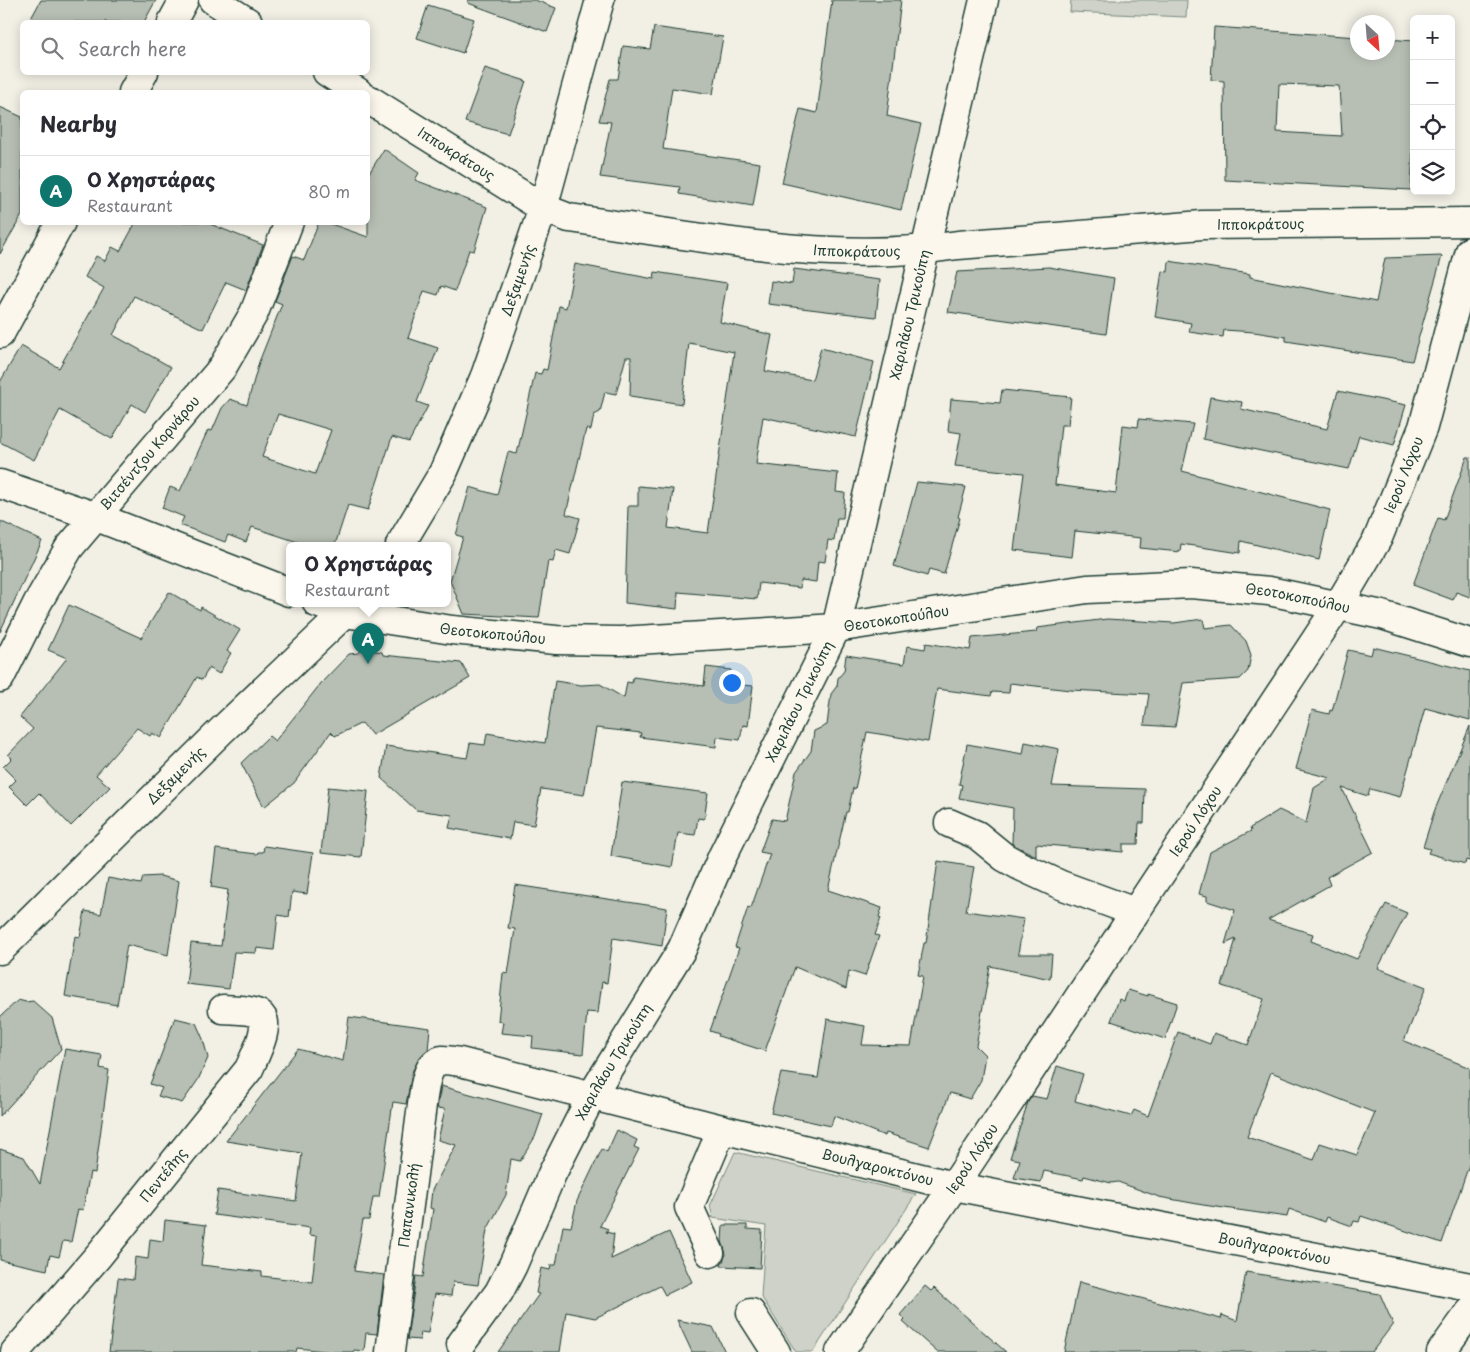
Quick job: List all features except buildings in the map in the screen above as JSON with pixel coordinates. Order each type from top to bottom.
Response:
[{"type":"street","points":[[173,20],[184,0]]},
{"type":"street","points":[[213,0],[245,20]]},
{"type":"street","name":"Δεξαμενής","points":[[402,542],[443,473],[481,385],[543,208],[600,0]]},
{"type":"street","name":"Χαριλάου Τρικούπη","points":[[461,1344],[498,1292],[513,1265],[552,1174],[592,1095],[682,949],[722,857],[836,628],[984,0]]},
{"type":"street","points":[[134,90],[142,75]]},
{"type":"street","points":[[331,75],[355,90]]},
{"type":"street","name":"Ιπποκράτους","points":[[370,99],[543,208],[569,218],[752,244],[845,252],[926,250],[958,245],[1202,225],[1470,222]]},
{"type":"street","points":[[0,334],[60,225]]},
{"type":"street","name":"Βιτσέντζου Κορνάρου","points":[[0,678],[38,602],[69,548],[222,368],[254,313],[289,225]]},
{"type":"street","name":"Ιερού Λόχου","points":[[840,1352],[954,1186],[1338,606],[1378,538],[1423,427],[1470,251]]},
{"type":"street","points":[[0,484],[97,517],[286,591]]},
{"type":"street","name":"Θεοτοκοπούλου","points":[[349,608],[452,630],[556,640],[620,641],[836,628],[1087,589],[1182,584],[1269,591],[1382,615],[1470,643]]},
{"type":"street","name":"Δεξαμενής","points":[[0,950],[221,731],[349,608]]},
{"type":"street","points":[[949,823],[977,835],[1004,857],[1020,866],[1061,885],[1135,912]]},
{"type":"street","name":"Πεντέλης","points":[[15,1352],[99,1255],[249,1069],[262,1039],[265,1022],[261,1015],[252,1012],[223,1010]]},
{"type":"street","name":"Βουλγαροκτόνου","points":[[436,1063],[441,1060],[460,1062],[954,1186],[1470,1287]]},
{"type":"street","name":"Παπανικολή","points":[[390,1352],[423,1097],[428,1074],[436,1063]]},
{"type":"street","points":[[710,1253],[689,1207],[722,1129]]},
{"type":"street","points":[[1441,1352],[1470,1312]]},
{"type":"street","points":[[752,1313],[776,1352]]},
{"type":"shaded area","points":[[1071,0],[1187,0],[1186,17],[1070,12]]},
{"type":"shaded area","points":[[735,1152],[916,1194],[813,1352],[796,1352],[761,1296],[766,1226],[713,1218],[710,1206]]},
{"type":"place","name":"Ο Χρηστάρας","points":[[368,664]]}]
